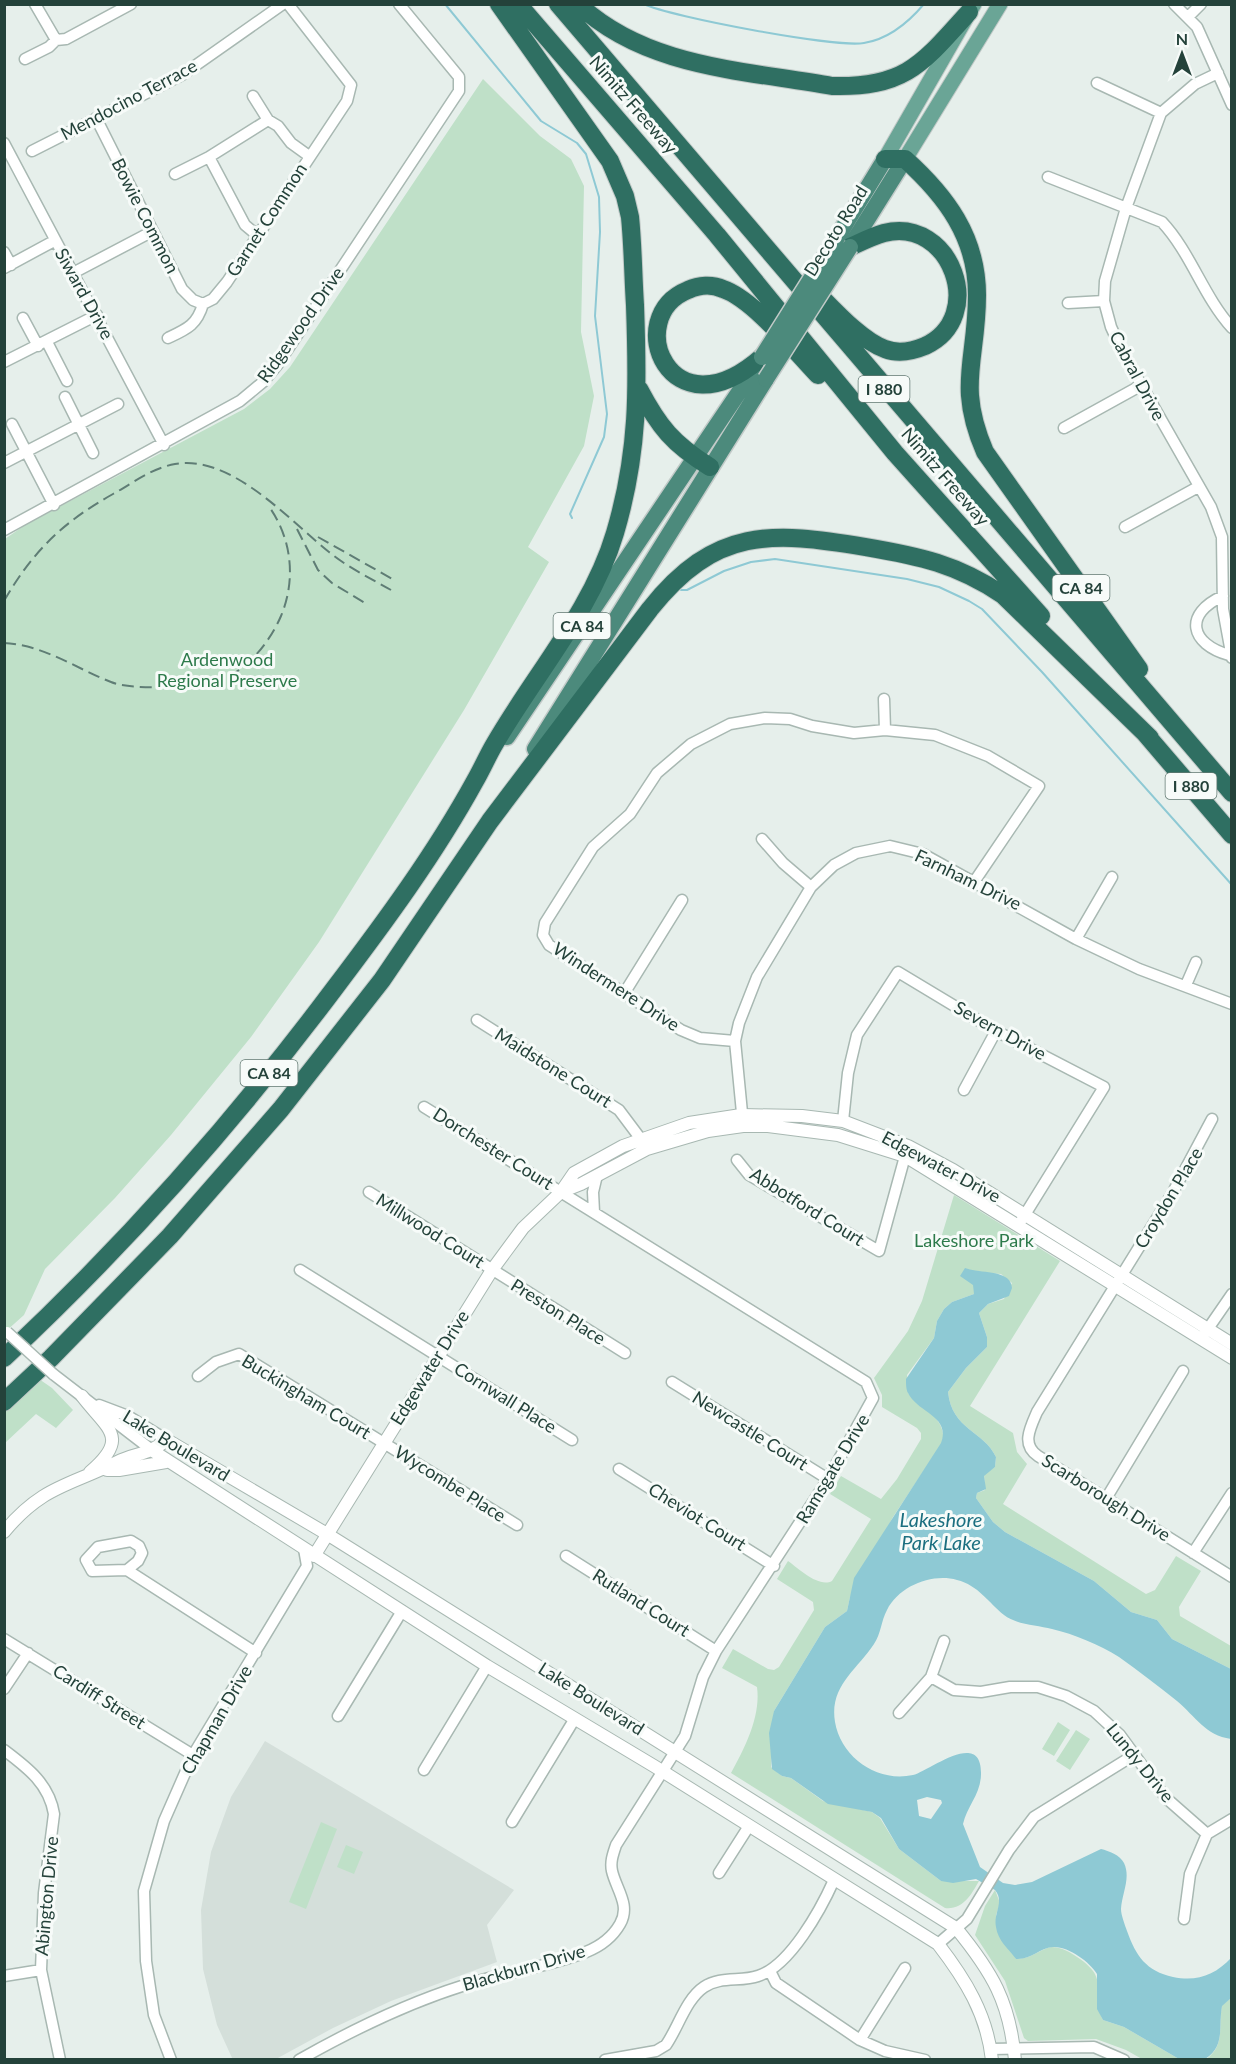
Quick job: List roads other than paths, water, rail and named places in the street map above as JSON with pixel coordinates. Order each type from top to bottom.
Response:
[{"type":"highway","points":[[475,782],[494,745],[580,609],[602,567],[619,517],[632,459],[638,387],[632,239],[625,196],[610,161],[498,4]]},
{"type":"highway","name":"Nimitz Freeway","points":[[518,4],[717,235],[895,453],[1150,738],[1232,834]]},
{"type":"highway","name":"I 880","points":[[528,4],[536,25]]},
{"type":"highway","name":"Nimitz Freeway","points":[[558,4],[738,218],[1232,793]]},
{"type":"highway","points":[[578,4],[608,30],[664,55],[832,86],[874,84],[912,69],[928,58],[971,8]]},
{"type":"highway","points":[[885,159],[905,159]]},
{"type":"highway","name":"Decoto Road","points":[[699,467],[766,379],[844,241],[885,159]]},
{"type":"highway","name":"Decoto Road","points":[[699,467],[762,357],[905,159]]},
{"type":"highway","name":"CA 84","points":[[905,159],[951,207],[964,232],[974,260],[977,296],[968,394],[971,414],[985,452],[1140,670],[1208,752],[1213,771]]},
{"type":"highway","points":[[738,218],[871,342],[886,350],[904,352],[932,342],[944,332],[958,302],[958,286],[954,269],[935,243],[903,232],[844,241]]},
{"type":"highway","points":[[762,357],[735,378],[721,384],[705,386],[688,382],[673,373],[663,362],[657,347],[660,316],[668,303],[680,293],[694,287],[709,285],[732,293],[752,308],[895,453]]},
{"type":"highway","points":[[490,821],[699,467],[663,430],[638,387]]},
{"type":"highway","name":"CA 84","points":[[4,1358],[145,1216],[256,1089],[365,948],[475,782],[699,467]]},
{"type":"highway","points":[[490,821],[643,618],[678,577],[715,552],[762,537],[814,538],[921,557],[950,565],[977,578],[1003,595],[1150,738]]},
{"type":"highway","name":"CA 84","points":[[4,1402],[170,1236],[281,1109],[382,980],[490,821]]},
{"type":"main road","name":"Decoto Road","points":[[905,159],[1000,4]]},
{"type":"main road","name":"Decoto Road","points":[[885,159],[971,8]]},
{"type":"street","points":[[35,4],[56,40]]},
{"type":"street","points":[[25,59],[49,47],[56,40],[66,39],[131,4]]},
{"type":"street","name":"Mendocino Terrace","points":[[32,151],[182,75],[283,4]]},
{"type":"street","name":"Garnet Common","points":[[168,338],[193,327],[199,318],[203,304],[213,299],[227,282],[347,101],[351,85],[288,4]]},
{"type":"street","name":"Ridgewood Drive","points":[[4,530],[164,445],[240,401],[263,382],[278,364],[459,91],[459,77],[399,4]]},
{"type":"street","points":[[1174,4],[1188,17],[1204,41],[1232,105]]},
{"type":"street","points":[[1188,17],[1201,4]]},
{"type":"street","name":"Cabral Drive","points":[[1218,73],[1195,84],[1161,113],[1126,208],[1109,263],[1104,301],[1111,327],[1140,386],[1227,534],[1222,596],[1230,657],[1212,650],[1200,640],[1197,630],[1197,616],[1206,604],[1222,596]]},
{"type":"street","points":[[1098,83],[1161,113]]},
{"type":"street","points":[[253,96],[268,120],[278,126],[291,143],[309,156]]},
{"type":"street","name":"Bowie Common","points":[[96,118],[182,289],[193,300],[203,304]]},
{"type":"street","points":[[175,174],[209,157],[268,120]]},
{"type":"street","name":"Siward Drive","points":[[4,143],[164,445]]},
{"type":"street","points":[[209,157],[244,225],[257,235]]},
{"type":"street","points":[[1048,177],[1162,222],[1174,234],[1217,312],[1232,328]]},
{"type":"street","points":[[73,273],[153,231]]},
{"type":"street","points":[[4,252],[8,267],[54,241]]},
{"type":"street","points":[[1068,303],[1104,301]]},
{"type":"street","points":[[4,362],[97,315]]},
{"type":"street","points":[[23,318],[67,381]]},
{"type":"street","points":[[1064,428],[1140,386]]},
{"type":"street","points":[[65,397],[93,453]]},
{"type":"street","points":[[4,463],[118,404]]},
{"type":"street","points":[[12,424],[54,505]]},
{"type":"street","points":[[1125,527],[1198,487]]},
{"type":"street","points":[[884,699],[885,730]]},
{"type":"street","name":"Windermere Drive","points":[[735,1041],[700,1038],[691,1034],[549,945],[545,940],[544,928],[593,847],[630,814],[657,773],[691,744],[730,724],[765,718],[790,719],[812,726],[854,733],[885,730],[935,735],[988,756],[1039,786],[974,882]]},
{"type":"street","points":[[762,838],[783,863],[811,887]]},
{"type":"street","name":"Farnham Drive","points":[[742,1120],[735,1041],[739,1023],[757,977],[811,887],[834,865],[856,853],[890,846],[923,854],[1076,939],[1139,969],[1232,1004]]},
{"type":"street","points":[[1076,939],[1113,877]]},
{"type":"street","points":[[625,992],[682,900]]},
{"type":"street","points":[[1186,985],[1196,962]]},
{"type":"street","name":"Severn Drive","points":[[843,1120],[848,1073],[857,1035],[898,972],[996,1031],[1104,1088],[1021,1220]]},
{"type":"street","name":"Maidstone Court","points":[[477,1020],[619,1110],[645,1144]]},
{"type":"street","points":[[964,1090],[996,1031]]},
{"type":"street","name":"Dorchester Court","points":[[424,1107],[561,1191]]},
{"type":"street","name":"Edgewater Drive","points":[[561,1191],[597,1175],[645,1144],[689,1123],[802,1116],[843,1120],[953,1170],[1115,1286],[1205,1334],[1232,1344]]},
{"type":"street","name":"Croydon Place","points":[[1122,1274],[1199,1149],[1212,1119]]},
{"type":"street","name":"Edgewater Drive","points":[[742,1120],[813,1130],[907,1151]]},
{"type":"street","name":"Edgewater Drive","points":[[312,1558],[492,1270],[523,1228],[561,1191],[574,1173],[623,1146],[645,1144]]},
{"type":"street","name":"Abbotford Court","points":[[737,1160],[749,1175],[879,1251],[907,1151]]},
{"type":"street","points":[[594,1212],[593,1192],[597,1175]]},
{"type":"street","name":"Ramsgate Drive","points":[[561,1191],[866,1382],[872,1393],[872,1404],[828,1479],[774,1566],[716,1651],[703,1677],[685,1736],[662,1772]]},
{"type":"street","name":"Millwood Court","points":[[369,1192],[492,1270]]},
{"type":"street","name":"Edgewater Drive","points":[[1021,1220],[1122,1274],[1205,1334],[1232,1358]]},
{"type":"street","name":"Cornwall Place","points":[[300,1270],[572,1440]]},
{"type":"street","name":"Preston Place","points":[[492,1270],[625,1353]]},
{"type":"street","name":"Scarborough Drive","points":[[1122,1274],[1037,1412],[1030,1428],[1028,1444],[1030,1451],[1232,1577]]},
{"type":"street","points":[[1205,1334],[1232,1294]]},
{"type":"street","name":"Lake Boulevard","points":[[5,1331],[53,1374],[166,1462],[312,1558],[402,1611],[487,1666],[938,1944],[960,1973],[982,2013],[991,2054]]},
{"type":"street","name":"Buckingham Court","points":[[198,1376],[216,1362],[239,1354],[383,1443]]},
{"type":"street","points":[[1107,1497],[1184,1371]]},
{"type":"street","name":"Newcastle Court","points":[[672,1382],[828,1479]]},
{"type":"street","points":[[82,1396],[110,1430],[113,1439],[109,1454],[89,1473]]},
{"type":"street","name":"Lake Boulevard","points":[[94,1404],[128,1416],[327,1534],[956,1928],[984,1962],[1002,1996],[1012,2030],[1014,2055]]},
{"type":"street","points":[[107,1470],[117,1462],[153,1451],[167,1440]]},
{"type":"street","name":"Wycombe Place","points":[[383,1443],[518,1525]]},
{"type":"street","points":[[4,1532],[21,1512],[40,1497],[89,1473],[166,1462]]},
{"type":"street","name":"Cheviot Court","points":[[619,1469],[774,1566]]},
{"type":"street","points":[[1193,1553],[1232,1493]]},
{"type":"street","points":[[127,1570],[138,1561],[142,1553],[139,1546],[131,1541],[98,1546],[86,1560],[92,1571],[127,1570],[256,1653]]},
{"type":"street","name":"Rutland Court","points":[[566,1556],[716,1651]]},
{"type":"street","name":"Chapman Drive","points":[[171,2060],[154,2015],[146,1960],[144,1892],[164,1821],[193,1755],[312,1558]]},
{"type":"street","points":[[338,1716],[402,1611]]},
{"type":"street","name":"Cardiff Street","points":[[4,1639],[193,1755]]},
{"type":"street","points":[[899,1713],[931,1677],[944,1641]]},
{"type":"street","points":[[4,1689],[28,1653]]},
{"type":"street","points":[[424,1770],[487,1666]]},
{"type":"street","name":"Lundy Drive","points":[[931,1677],[954,1690],[981,1692],[1010,1687],[1038,1687],[1066,1696],[1094,1711],[1108,1722],[1166,1798],[1207,1834]]},
{"type":"street","points":[[512,1822],[574,1720]]},
{"type":"street","name":"Abington Drive","points":[[4,1750],[44,1785],[52,1802],[54,1814],[44,1893],[41,1970],[60,2060]]},
{"type":"street","points":[[938,1944],[967,1919],[1009,1850],[1034,1817],[1134,1755]]},
{"type":"street","name":"Blackburn Drive","points":[[299,2060],[350,2031],[413,2003],[463,1985],[584,1953],[605,1943],[622,1921],[623,1898],[612,1871],[614,1851],[662,1772]]},
{"type":"street","points":[[1184,1919],[1190,1874],[1207,1834],[1232,1819]]},
{"type":"street","points":[[719,1874],[749,1826]]},
{"type":"street","points":[[605,2060],[656,2051],[666,2045],[703,1987],[718,1981],[756,1977],[770,1971],[789,1955],[834,1880]]},
{"type":"street","points":[[860,2040],[905,1968]]},
{"type":"street","points":[[4,1976],[41,1970]]},
{"type":"street","points":[[770,1971],[776,1983],[860,2040],[885,2051],[925,2060]]},
{"type":"street","points":[[991,2054],[1014,2055],[1095,2047],[1124,2060]]},
{"type":"water","name":"Lakeshore Park Lake","points":[[965,1268],[994,1273],[1006,1278],[1012,1288],[1009,1296],[988,1304],[979,1313],[987,1337],[987,1347],[966,1368],[948,1392],[956,1415],[991,1448],[996,1457],[995,1467],[984,1476],[986,1489],[977,1493],[976,1498],[993,1522],[1005,1532],[1094,1581],[1131,1612],[1157,1620],[1172,1639],[1231,1669],[1231,1739],[1214,1734],[1207,1729],[1177,1701],[1112,1653],[1087,1640],[1009,1618],[971,1586],[947,1578],[917,1583],[899,1594],[892,1602],[876,1640],[846,1679],[836,1698],[835,1722],[839,1735],[853,1756],[863,1765],[886,1775],[913,1775],[953,1756],[964,1753],[973,1754],[979,1761],[980,1781],[963,1824],[980,1867],[1003,1883],[1015,1885],[1032,1882],[1101,1849],[1120,1858],[1127,1874],[1121,1909],[1122,1917],[1134,1948],[1143,1961],[1156,1971],[1173,1977],[1190,1979],[1212,1973],[1231,1958],[1231,1998],[1222,2006],[1219,2042],[1212,2054],[1205,2059],[1179,2059],[1124,2027],[1103,2020],[1097,2009],[1097,1974],[1078,1956],[1065,1949],[1053,1947],[1043,1949],[1026,1958],[1016,1959],[997,1932],[999,1899],[995,1890],[976,1879],[953,1883],[941,1881],[899,1849],[881,1818],[872,1812],[828,1804],[791,1778],[782,1776],[772,1769],[769,1733],[774,1711],[825,1627],[847,1611],[854,1578],[941,1443],[943,1434],[938,1421],[913,1400],[907,1392],[906,1379],[934,1338],[937,1321],[944,1309],[952,1302],[974,1294],[973,1285],[960,1276]],"holes":[[[927,1797],[941,1800],[942,1803],[931,1819],[919,1816],[917,1800]]]},
{"type":"waterway","points":[[445,4],[541,121],[577,143],[586,154],[599,197],[600,232],[595,316],[607,414],[604,437],[570,514],[572,518]]},
{"type":"waterway","points":[[644,4],[660,10],[718,23],[789,36],[848,43],[864,43],[890,34],[905,24],[924,4]]},
{"type":"waterway","points":[[681,590],[687,590],[724,571],[751,562],[775,559],[907,579],[939,587],[969,601],[982,609],[1042,672],[1232,885]]},
{"type":"railway","points":[[4,601],[26,567],[64,527],[143,476],[175,464],[196,464],[217,469],[238,479],[277,507],[336,557],[391,590]]},
{"type":"railway","points":[[4,643],[33,648],[122,685],[155,687],[193,684],[211,681],[236,672],[256,655],[273,632],[281,616],[289,588],[287,547],[283,533],[270,508]]},
{"type":"railway","points":[[297,529],[318,570],[332,583],[365,603]]},
{"type":"railway","points":[[318,537],[396,581]]},
{"type":"park label","name":"Ardenwood Regional Preserve","points":[[227,670]]},
{"type":"park label","name":"Lakeshore Park","points":[[974,1241]]}]
